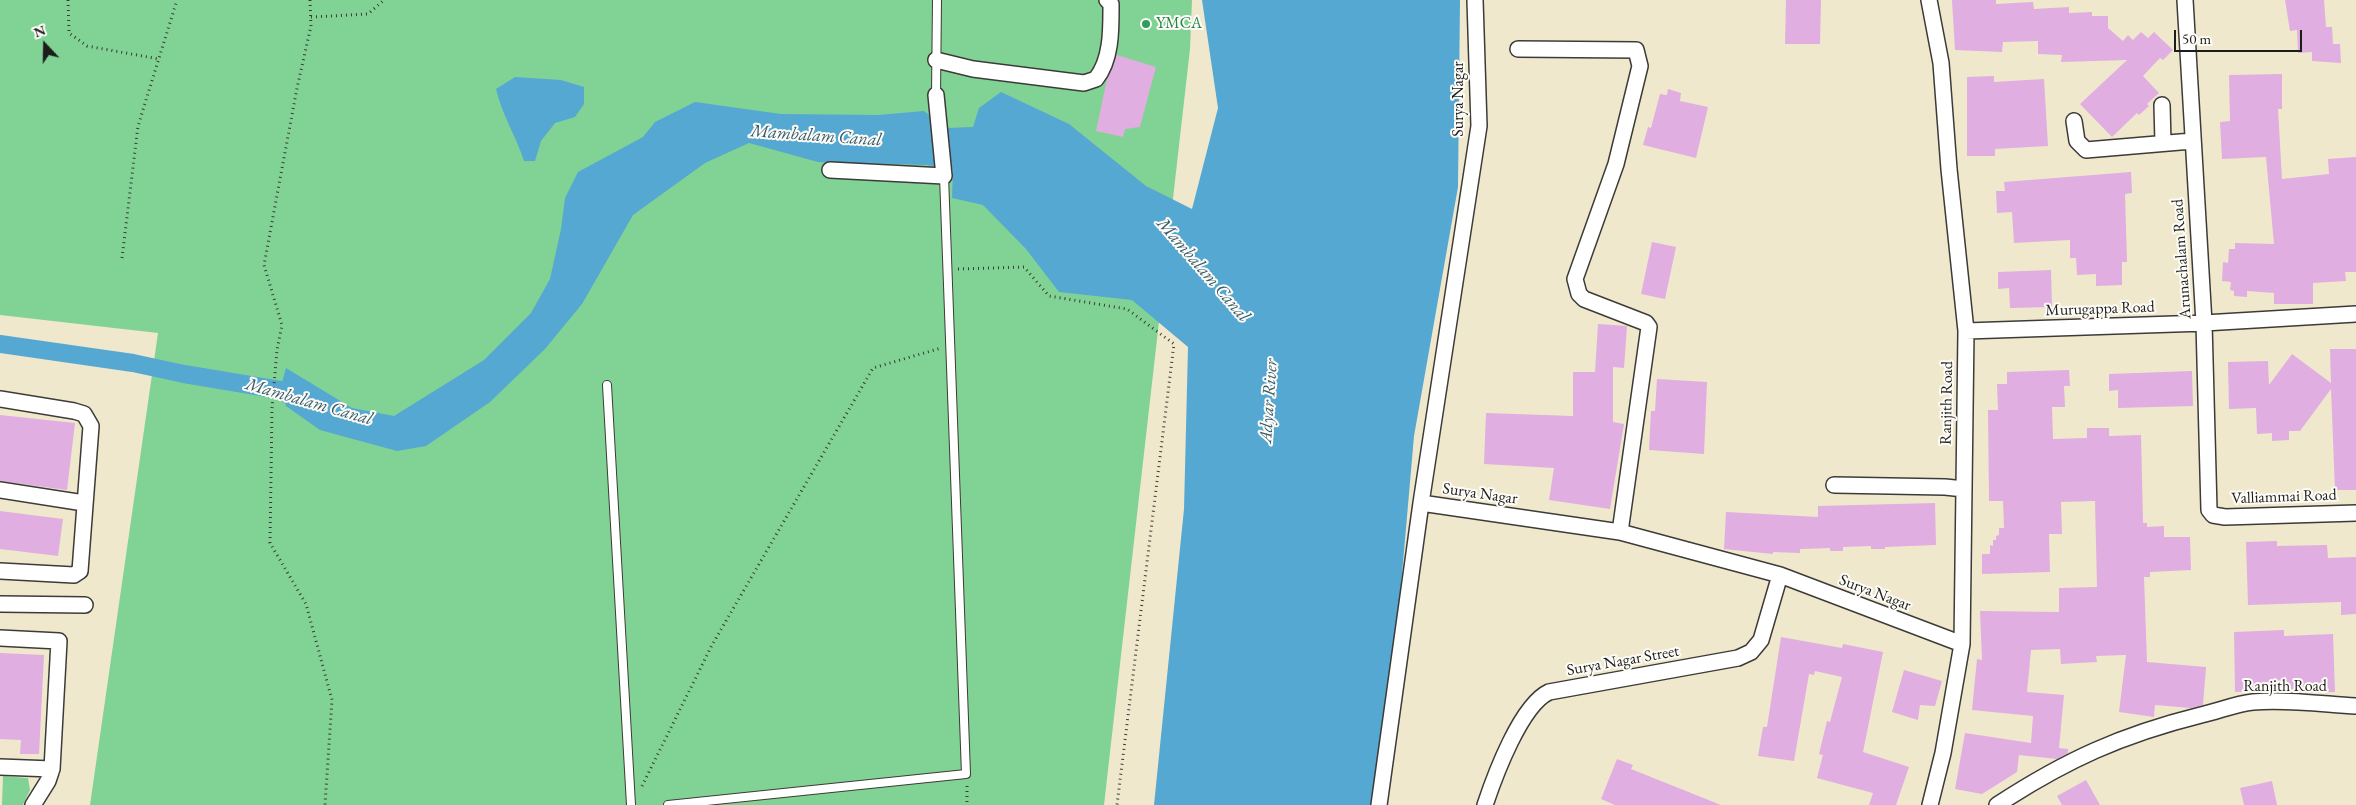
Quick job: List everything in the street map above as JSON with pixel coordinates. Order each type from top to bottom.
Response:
[{"type":"street","points":[[936,60],[973,70],[1084,83],[1096,79],[1104,65],[1109,47],[1111,4],[1107,0]]},
{"type":"street","name":"Surya Nagar","points":[[1475,0],[1479,126],[1422,503],[1620,532],[1780,576],[1962,644]]},
{"type":"street","name":"Ranjith Road","points":[[1929,0],[1941,63],[1949,169],[1966,331],[1962,644],[1943,753],[1930,805]]},
{"type":"street","name":"Arunachalam Road","points":[[2185,0],[2204,323],[2207,505],[2213,515]]},
{"type":"street","points":[[1518,49],[1636,50],[1640,66],[1616,164],[1575,279],[1578,294],[1584,299],[1646,323],[1649,327],[1620,532]]},
{"type":"street","points":[[830,170],[944,176],[936,95]]},
{"type":"street","points":[[2162,106],[2164,143]]},
{"type":"street","points":[[2074,121],[2077,141],[2086,150],[2192,140]]},
{"type":"street","name":"Murugappa Road","points":[[1966,331],[2204,323],[2356,314]]},
{"type":"street","points":[[0,399],[84,414],[90,426],[80,571],[74,575],[0,571]]},
{"type":"street","points":[[1834,485],[1964,489]]},
{"type":"street","points":[[0,490],[84,502]]},
{"type":"street","points":[[1380,805],[1422,503]]},
{"type":"street","name":"Valliammai Road","points":[[2213,515],[2225,517],[2356,512]]},
{"type":"street","name":"Surya Nagar Street","points":[[1486,805],[1505,754],[1530,707],[1541,696],[1549,692],[1738,658],[1751,652],[1760,640],[1780,576]]},
{"type":"street","points":[[0,604],[86,605]]},
{"type":"street","points":[[0,638],[59,641],[52,770],[33,805]]},
{"type":"street","name":"Ranjith Road","points":[[1996,805],[2056,768],[2107,744],[2152,727],[2230,706],[2254,702],[2356,706]]},
{"type":"street","points":[[0,767],[52,770]]},
{"type":"lane","points":[[936,95],[937,0]]},
{"type":"lane","points":[[668,805],[966,774],[944,176]]},
{"type":"lane","points":[[607,385],[631,805]]},
{"type":"path","points":[[68,0],[69,33],[87,46],[159,59]]},
{"type":"path","points":[[122,258],[138,126],[177,0]]},
{"type":"path","points":[[310,0],[311,26],[295,97],[264,265],[282,325],[277,350],[272,408],[270,543],[306,604],[332,700],[324,805]]},
{"type":"path","points":[[310,17],[368,14],[384,0]]},
{"type":"path","points":[[948,270],[1024,267],[1049,296],[1128,308],[1174,344],[1117,805]]},
{"type":"path","points":[[642,787],[712,645],[873,368],[950,345]]},
{"type":"path","points":[[966,774],[967,805]]},
{"type":"green space","points":[[0,0],[1192,0],[1190,49],[1104,805],[90,805],[158,333],[0,315]]},
{"type":"green space","points":[[3,776],[28,778],[30,790],[23,805],[2,805]]},
{"type":"water","name":"Adyar River","points":[[1202,0],[1460,0],[1458,187],[1414,436],[1382,805],[1154,805],[1184,509],[1188,347],[1132,300],[1059,292],[1026,249],[983,205],[952,198],[953,169],[926,165],[818,162],[749,143],[705,163],[633,215],[582,304],[545,349],[490,402],[426,446],[397,451],[320,430],[286,406],[280,390],[286,368],[352,408],[394,416],[484,360],[531,313],[550,279],[561,229],[565,198],[578,172],[643,137],[655,122],[695,102],[781,114],[878,115],[924,111],[946,128],[973,127],[979,108],[1001,92],[1069,124],[1146,186],[1192,209],[1218,108]]},
{"type":"water","points":[[515,77],[561,80],[584,87],[584,104],[575,117],[555,123],[541,141],[535,161],[524,161],[496,89]]},
{"type":"building","points":[[1786,0],[1821,0],[1820,44],[1785,44]]},
{"type":"building","points":[[1952,0],[1996,0],[1996,4],[2033,2],[2034,9],[2069,7],[2069,13],[2092,12],[2092,16],[2108,16],[2108,28],[2123,41],[2128,35],[2133,40],[2141,32],[2148,38],[2154,32],[2173,50],[2163,60],[2160,58],[2143,76],[2159,93],[2147,104],[2149,106],[2139,115],[2137,113],[2112,137],[2080,104],[2127,60],[2061,62],[2062,55],[2038,54],[2038,41],[2003,42],[2002,52],[1955,50]]},
{"type":"building","points":[[2285,0],[2324,0],[2326,27],[2332,27],[2333,44],[2340,44],[2341,63],[2312,61],[2312,52],[2298,53],[2297,30],[2290,31]]},
{"type":"building","points":[[1117,55],[1156,67],[1140,127],[1125,129],[1123,137],[1096,131],[1107,79]]},
{"type":"building","points":[[2282,74],[2282,109],[2278,109],[2282,179],[2329,174],[2328,159],[2356,157],[2356,272],[2345,272],[2346,281],[2313,283],[2313,304],[2274,304],[2274,293],[2247,291],[2247,297],[2234,296],[2234,291],[2230,290],[2231,282],[2222,281],[2223,262],[2228,263],[2229,249],[2235,249],[2235,243],[2274,244],[2266,157],[2222,159],[2220,122],[2230,121],[2229,75]]},
{"type":"building","points":[[1994,76],[1994,82],[2044,79],[2048,146],[1995,149],[1995,156],[1967,156],[1967,77]]},
{"type":"building","points":[[1668,89],[1681,93],[1680,101],[1708,107],[1696,158],[1643,145],[1648,127],[1651,128],[1660,94],[1667,95]]},
{"type":"building","points":[[2131,172],[2132,193],[2125,194],[2127,262],[2122,262],[2122,285],[2096,286],[2096,274],[2077,275],[2076,258],[2070,258],[2070,240],[2014,243],[2012,212],[1997,213],[1996,191],[2005,191],[2004,182]]},
{"type":"building","points":[[1652,242],[1676,247],[1665,299],[1641,294]]},
{"type":"building","points":[[2051,270],[2052,307],[2010,308],[2009,288],[1998,289],[1998,272]]},
{"type":"building","points":[[1598,324],[1627,326],[1624,368],[1613,367],[1613,422],[1624,424],[1610,509],[1549,500],[1554,468],[1484,464],[1486,413],[1573,416],[1573,372],[1595,372]]},
{"type":"building","points":[[2330,349],[2356,349],[2356,490],[2335,490],[2331,389],[2300,431],[2289,431],[2289,440],[2272,441],[2272,433],[2257,434],[2256,408],[2229,409],[2228,362],[2268,361],[2269,385],[2292,354],[2331,383]]},
{"type":"building","points":[[2069,370],[2070,386],[2064,386],[2065,407],[2052,407],[2053,439],[2087,438],[2087,428],[2109,428],[2109,436],[2141,435],[2143,523],[2147,523],[2147,527],[2164,526],[2164,537],[2190,537],[2191,570],[2150,572],[2150,577],[2144,577],[2147,662],[2206,667],[2203,705],[2191,708],[2155,705],[2154,717],[2119,712],[2126,655],[2096,656],[2097,662],[2061,664],[2060,649],[2031,650],[2027,692],[2064,695],[2059,748],[2068,749],[2068,753],[2057,759],[2019,755],[2017,772],[1982,794],[1955,789],[1965,733],[2031,743],[2033,716],[1972,710],[1977,659],[1982,660],[1980,611],[2059,612],[2059,588],[2097,587],[2095,501],[2061,502],[2062,534],[2049,534],[2050,572],[1982,574],[1982,554],[1990,554],[1990,545],[1993,546],[1993,540],[1996,540],[1996,536],[1999,535],[1999,528],[2004,528],[2003,501],[1989,501],[1988,410],[1998,410],[1997,384],[2007,384],[2007,372]]},
{"type":"building","points":[[2192,371],[2193,406],[2118,408],[2118,390],[2109,391],[2109,374]]},
{"type":"building","points":[[1657,379],[1707,382],[1704,454],[1649,450],[1651,411],[1655,411]]},
{"type":"building","points":[[0,415],[75,423],[67,490],[0,481]]},
{"type":"building","points":[[1935,503],[1936,545],[1885,547],[1885,549],[1871,549],[1871,546],[1843,547],[1843,551],[1830,551],[1830,548],[1800,549],[1800,553],[1773,552],[1773,554],[1724,549],[1726,512],[1818,517],[1818,506]]},
{"type":"building","points":[[0,511],[63,519],[58,556],[0,549]]},
{"type":"building","points":[[2277,541],[2277,546],[2327,545],[2328,558],[2356,557],[2356,614],[2341,615],[2341,602],[2248,605],[2246,542]]},
{"type":"building","points":[[2284,630],[2284,636],[2333,634],[2335,692],[2306,693],[2297,692],[2297,690],[2235,692],[2234,632]]},
{"type":"building","points":[[1781,637],[1842,648],[1843,644],[1883,652],[1863,752],[1909,767],[1896,805],[1869,805],[1873,793],[1817,778],[1823,755],[1819,754],[1827,721],[1830,722],[1842,677],[1815,671],[1814,675],[1809,674],[1794,761],[1758,756],[1763,727],[1767,727]]},
{"type":"building","points":[[0,653],[44,655],[39,754],[20,754],[21,740],[0,739]]},
{"type":"building","points":[[1904,670],[1942,681],[1935,706],[1920,705],[1918,720],[1892,712]]},
{"type":"building","points":[[1617,759],[1633,765],[1631,769],[1721,805],[1615,805],[1601,799]]},
{"type":"building","points":[[2086,780],[2100,805],[2062,805],[2057,796]]},
{"type":"building","points":[[2272,781],[2277,805],[2244,805],[2240,788]]},
{"type":"waterway","name":"Mambalam Canal","points":[[0,344],[133,363],[184,374],[280,390],[301,401]]},
{"type":"place","name":"YMCA","points":[[1146,24]]}]
